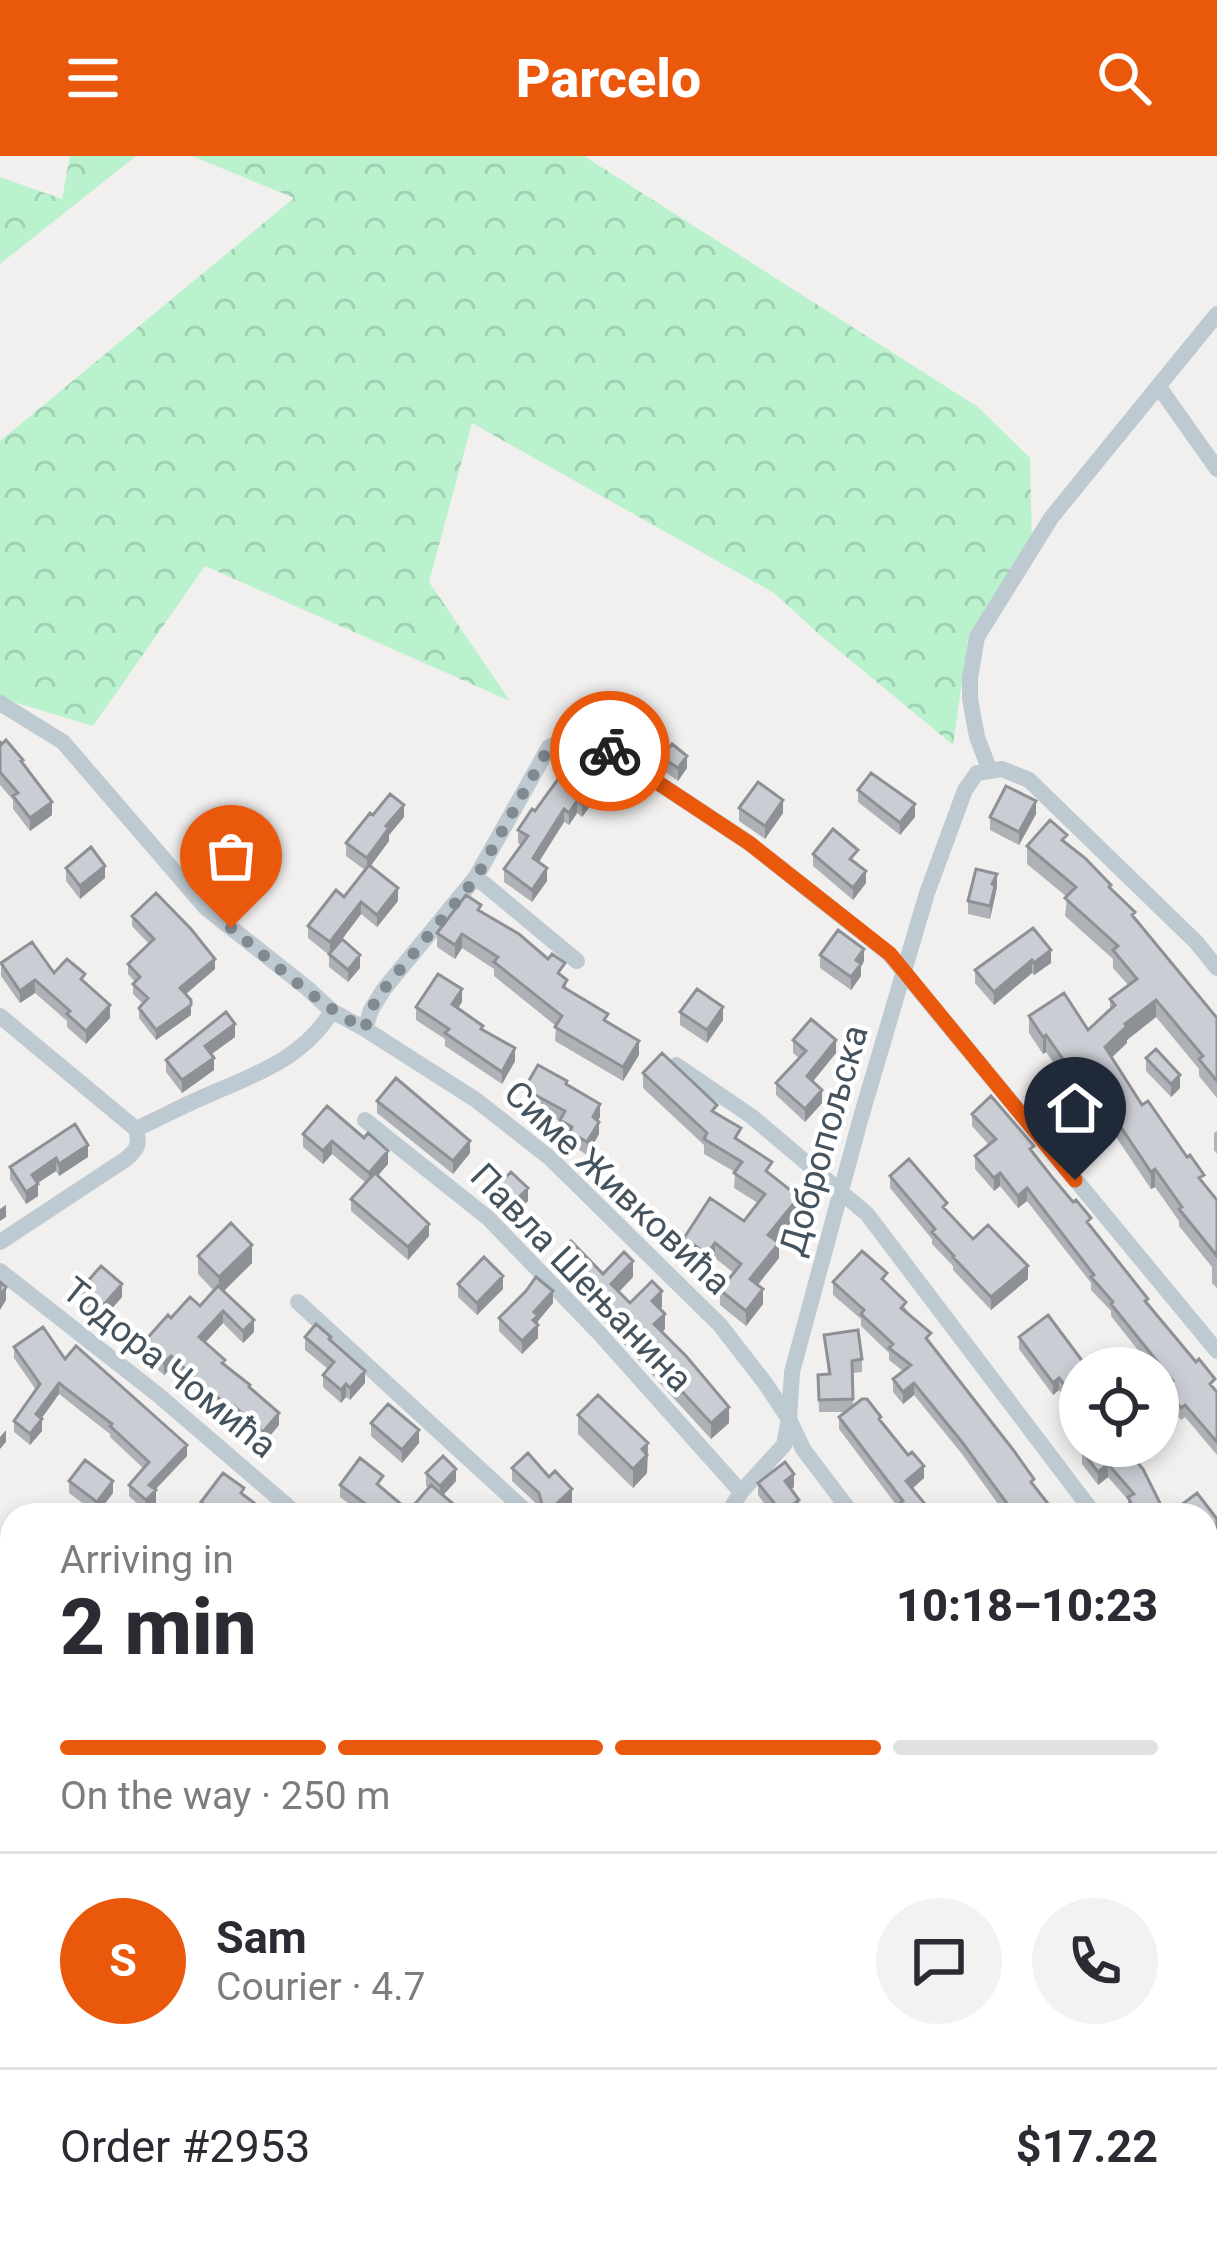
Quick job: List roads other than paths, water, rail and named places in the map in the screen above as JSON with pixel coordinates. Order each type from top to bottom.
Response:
[{"type":"street","points":[[1217,314],[1051,518],[977,638],[970,678],[984,772],[1002,769],[1029,780],[1217,968]]},
{"type":"street","points":[[1159,387],[1217,469]]},
{"type":"street","name":"Симе Живковића","points":[[0,703],[63,742],[206,908],[332,1011],[476,1100],[550,1158],[720,1324],[844,1503]]},
{"type":"street","points":[[365,1029],[370,1010],[384,989],[476,878],[549,747],[576,736],[604,747],[749,843],[890,954],[1217,1351]]},
{"type":"street","name":"Добропољска","points":[[734,1503],[784,1445],[792,1372],[904,974],[965,790],[984,772]]},
{"type":"street","points":[[476,878],[577,961]]},
{"type":"street","points":[[136,1129],[281,1063],[332,1011]]},
{"type":"street","points":[[0,1016],[136,1129],[140,1142],[126,1159],[0,1242]]},
{"type":"street","points":[[676,1065],[751,1116],[867,1214],[1086,1503]]},
{"type":"street","name":"Павла Шењанина","points":[[364,1120],[488,1218],[741,1492]]},
{"type":"street","name":"Тодора Чомића","points":[[0,1270],[158,1394],[284,1503]]},
{"type":"street","points":[[298,1302],[517,1503]]}]
